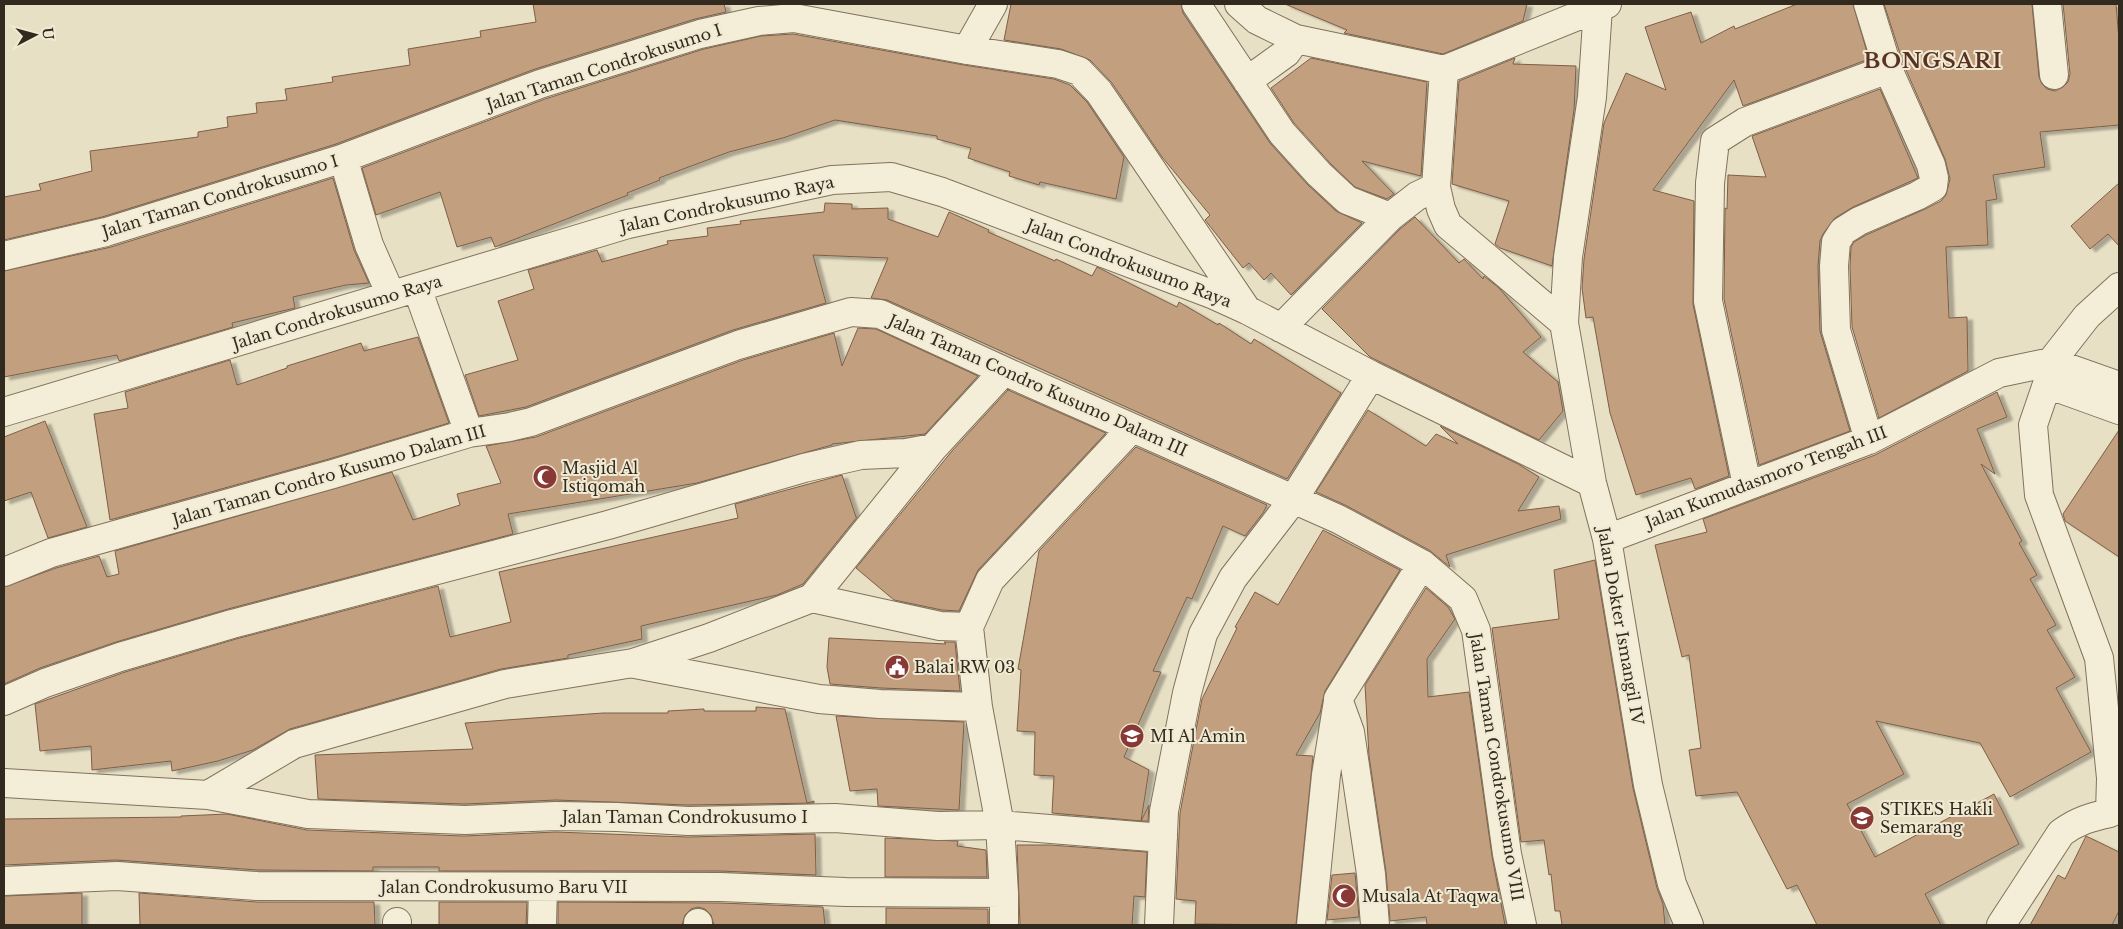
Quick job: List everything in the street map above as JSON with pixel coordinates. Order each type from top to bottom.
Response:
[{"type":"street","points":[[966,50],[993,4]]},
{"type":"street","points":[[1196,4],[1282,133],[1331,187],[1346,200],[1390,217]]},
{"type":"street","points":[[1239,4],[1258,20],[1296,39],[1444,70],[1600,5]]},
{"type":"street","points":[[1868,4],[1888,69],[1931,165],[1934,178],[1933,187],[1859,221],[1842,232],[1836,242],[1834,266],[1836,330],[1868,440]]},
{"type":"street","points":[[2047,4],[2054,75]]},
{"type":"street","name":"Jalan Dokter Ismangil IV","points":[[1600,5],[1592,97],[1568,257],[1564,324],[1592,483],[1607,539],[1648,785],[1672,884],[1689,925]]},
{"type":"street","name":"Jalan Taman Condrokusumo I","points":[[4,256],[106,232],[341,159],[540,84],[700,34],[759,21],[794,18],[966,50],[1058,64],[1079,71],[1104,99],[1247,310]]},
{"type":"street","points":[[1247,81],[1286,52],[1296,39]]},
{"type":"street","points":[[1747,485],[1708,301],[1710,183],[1715,141],[1745,122],[1888,69]]},
{"type":"street","points":[[1444,70],[1436,187],[1441,209],[1448,225],[1564,324]]},
{"type":"street","points":[[341,159],[347,171],[369,246],[391,296]]},
{"type":"street","name":"Jalan Condrokusumo Raya","points":[[4,412],[628,224],[832,180],[891,177],[942,192],[1214,295],[1247,310],[1371,375],[1592,483]]},
{"type":"street","points":[[1281,328],[1390,217],[1418,196],[1436,187]]},
{"type":"street","points":[[2000,925],[2061,833],[2073,824],[2087,818],[2114,813],[2111,778],[2110,674],[2099,658],[2039,495],[2033,425],[2049,373],[2087,316],[2119,287]]},
{"type":"street","points":[[416,288],[469,433]]},
{"type":"street","name":"Jalan Taman Condro Kusumo Dalam III","points":[[4,572],[51,553],[333,474],[469,433],[531,422],[738,345],[851,312],[880,314],[1293,500]]},
{"type":"street","points":[[208,796],[294,744],[505,684],[633,663],[709,638],[812,598],[933,448],[1004,371]]},
{"type":"street","name":"Jalan Kumudasmoro Tengah III","points":[[1607,539],[1868,440],[1999,373],[2049,373]]},
{"type":"street","points":[[2049,373],[2119,386]]},
{"type":"street","points":[[2049,373],[2119,410]]},
{"type":"street","points":[[1159,925],[1164,811],[1186,693],[1203,634],[1233,578],[1293,500],[1371,375]]},
{"type":"street","points":[[1004,925],[1000,825],[978,707],[969,628],[990,580],[1132,428]]},
{"type":"street","points":[[4,701],[45,683],[120,657],[232,624],[608,525],[804,468],[861,455],[906,453],[933,448]]},
{"type":"street","name":"Jalan Taman Condrokusumo VIII","points":[[1293,500],[1338,519],[1422,564],[1463,599],[1476,630],[1507,854],[1522,925]]},
{"type":"street","points":[[1311,925],[1326,775],[1338,698],[1422,564]]},
{"type":"street","points":[[812,598],[940,626],[969,628]]},
{"type":"street","points":[[633,663],[819,699],[880,704],[978,707]]},
{"type":"street","points":[[1338,698],[1350,732],[1370,866],[1375,925]]},
{"type":"street","name":"Jalan Taman Condrokusumo I","points":[[4,783],[208,796],[308,814],[465,820],[556,816],[688,821],[835,818],[938,826],[1000,825],[1163,838]]},
{"type":"street","name":"Jalan Condrokusumo Baru VII","points":[[4,881],[117,876],[257,886],[720,887],[846,892],[1004,893]]},
{"type":"street","points":[[542,925],[543,887]]},
{"type":"building","points":[[533,4],[724,4],[726,12],[695,19],[535,69],[336,144],[102,217],[4,240],[4,197],[41,190],[39,184],[92,171],[90,151],[198,137],[198,132],[228,127],[227,117],[257,113],[256,103],[287,100],[285,89],[333,82],[332,77],[410,65],[408,49],[481,37],[480,31],[536,22]]},
{"type":"building","points":[[1011,4],[1181,4],[1183,13],[1270,143],[1307,184],[1336,211],[1362,223],[1291,295],[1271,273],[1264,280],[1249,263],[1243,268],[1205,220],[1210,215],[1162,157],[1112,83],[1090,60],[1061,49],[1004,40]]},
{"type":"building","points":[[1285,4],[1527,4],[1523,21],[1443,54],[1344,33],[1347,30]]},
{"type":"building","points":[[1797,4],[1853,4],[1869,59],[1743,106],[1734,80],[1653,190],[1694,201],[1693,304],[1729,476],[1695,489],[1691,478],[1636,495],[1610,413],[1593,317],[1586,318],[1582,288],[1584,259],[1604,123],[1626,73],[1666,90],[1645,27],[1691,12],[1701,43],[1734,26],[1735,29]]},
{"type":"building","points":[[1884,4],[2032,4],[2039,77],[2047,89],[2055,91],[2068,82],[2070,74],[2063,4],[2116,4],[2119,40],[2119,125],[2040,132],[2045,167],[1993,175],[1997,199],[1986,201],[1988,245],[1946,247],[1949,318],[1967,317],[1968,371],[1879,418],[1852,327],[1851,247],[1854,242],[1866,235],[1941,201],[1946,195],[1950,179],[1945,159],[1903,63]]},
{"type":"building","points":[[793,34],[1054,79],[1070,85],[1087,102],[1124,157],[1116,199],[1040,182],[1039,185],[1009,176],[1010,172],[968,158],[971,148],[937,139],[937,136],[835,120],[783,138],[729,152],[659,178],[660,180],[627,193],[628,195],[495,247],[491,237],[457,247],[440,192],[376,215],[362,168],[545,99],[704,49],[761,36]]},
{"type":"building","points":[[1311,58],[1427,82],[1421,176],[1362,161],[1394,194],[1387,199],[1355,187],[1330,163],[1294,123],[1271,88]]},
{"type":"building","points":[[1515,58],[1513,64],[1576,66],[1574,110],[1552,266],[1500,248],[1495,244],[1509,201],[1452,184],[1459,81]]},
{"type":"building","points":[[1880,89],[1918,178],[1853,207],[1835,218],[1820,241],[1818,266],[1820,331],[1850,431],[1759,465],[1724,299],[1725,208],[1727,209],[1728,175],[1766,177],[1752,136]]},
{"type":"building","points":[[333,178],[354,250],[369,283],[346,285],[293,297],[295,308],[232,323],[233,327],[119,361],[117,355],[4,377],[4,271],[111,247]]},
{"type":"building","points":[[2119,183],[2119,246],[2108,234],[2090,249],[2071,226]]},
{"type":"building","points":[[825,203],[852,204],[852,209],[888,208],[888,219],[938,237],[949,212],[989,230],[988,232],[1055,261],[1056,259],[1092,276],[1097,267],[1177,307],[1179,302],[1218,325],[1219,323],[1251,344],[1254,339],[1341,393],[1287,479],[887,300],[871,298],[888,258],[813,255],[826,303],[733,330],[526,407],[479,416],[465,375],[518,360],[498,301],[534,289],[528,270],[597,250],[602,262],[668,244],[667,241],[708,236],[707,228],[741,224],[740,221],[824,212]]},
{"type":"building","points":[[1415,217],[1459,263],[1464,259],[1483,279],[1484,276],[1499,288],[1541,337],[1523,352],[1558,382],[1563,411],[1539,440],[1370,357],[1322,309],[1400,229]]},
{"type":"building","points":[[858,328],[876,329],[978,376],[925,434],[832,444],[697,483],[508,514],[513,534],[228,609],[116,642],[40,668],[4,684],[4,587],[56,568],[99,556],[107,577],[119,574],[115,551],[392,472],[413,520],[460,505],[457,494],[501,483],[486,446],[536,437],[743,360],[834,333],[842,366]]},
{"type":"building","points":[[418,337],[449,423],[329,459],[110,520],[94,414],[128,408],[125,392],[230,360],[237,385],[287,368],[287,366],[361,343],[364,351]]},
{"type":"building","points":[[1008,390],[1106,433],[978,570],[959,611],[942,610],[894,600],[856,568],[952,451]]},
{"type":"building","points":[[1997,392],[2007,417],[1977,429],[1995,474],[1981,464],[2022,541],[2019,543],[2037,575],[2030,579],[2056,625],[2047,630],[2075,677],[2056,688],[2091,752],[2010,797],[1980,743],[1876,721],[1904,774],[1847,804],[1875,857],[1994,794],[2019,844],[1925,894],[1941,925],[1817,925],[1797,885],[1787,889],[1737,792],[1696,796],[1689,750],[1701,748],[1689,655],[1682,657],[1655,545],[1707,532],[1703,519],[1875,455]]},
{"type":"building","points":[[1368,410],[1426,446],[1436,434],[1458,444],[1440,426],[1518,464],[1539,477],[1518,511],[1559,506],[1561,519],[1446,555],[1450,567],[1429,550],[1345,505],[1316,492]]},
{"type":"building","points":[[45,421],[87,527],[48,538],[31,492],[4,501],[4,437]]},
{"type":"building","points":[[2119,430],[2119,557],[2065,521],[2063,514]]},
{"type":"building","points":[[1136,447],[1267,505],[1245,536],[1223,526],[1192,599],[1187,597],[1153,671],[1161,672],[1124,757],[1149,770],[1141,821],[1052,813],[1054,776],[1034,775],[1035,732],[1017,731],[1021,670],[1018,669],[1039,551]]},
{"type":"building","points":[[842,475],[857,517],[803,584],[777,595],[641,626],[642,639],[568,655],[568,658],[501,669],[290,729],[253,750],[218,761],[172,771],[171,761],[92,770],[91,746],[40,751],[35,704],[125,672],[236,639],[438,586],[450,637],[511,622],[499,572],[738,518],[735,504]]},
{"type":"building","points":[[1323,530],[1400,570],[1325,691],[1320,713],[1296,755],[1313,756],[1296,925],[1195,924],[1196,901],[1176,899],[1180,813],[1202,699],[1237,628],[1235,627],[1255,592],[1278,605]]},
{"type":"building","points":[[1595,560],[1633,788],[1657,888],[1663,904],[1665,925],[1562,925],[1560,911],[1555,911],[1551,874],[1549,875],[1544,840],[1521,842],[1492,628],[1559,619],[1554,570]]},
{"type":"building","points":[[1426,588],[1448,607],[1455,619],[1427,659],[1428,697],[1469,692],[1492,856],[1505,925],[1427,925],[1426,917],[1390,921],[1386,872],[1369,756],[1365,685]]},
{"type":"building","name":"Balai RW 03","points":[[829,638],[946,644],[944,642],[955,642],[960,691],[830,684],[827,667]]},
{"type":"building","points":[[756,707],[785,709],[807,803],[814,801],[814,803],[688,805],[556,800],[465,804],[318,799],[315,755],[473,749],[465,723],[603,713],[668,713],[668,711],[704,709],[704,711],[756,711]]},
{"type":"building","points":[[836,716],[964,722],[959,810],[878,806],[877,789],[850,791]]},
{"type":"building","points":[[1149,805],[1148,821],[1141,821]]},
{"type":"building","points":[[227,814],[307,830],[464,836],[556,832],[688,837],[815,834],[816,875],[720,871],[439,871],[439,867],[373,867],[373,871],[258,870],[116,860],[4,865],[4,819],[181,817]]},
{"type":"building","points":[[2086,836],[2119,852],[2119,911],[2112,925],[2030,925],[2058,875],[2065,879]]},
{"type":"building","points":[[885,838],[958,841],[957,846],[986,850],[987,877],[885,877]]},
{"type":"building","points":[[1017,845],[1050,845],[1147,852],[1145,897],[1134,896],[1132,925],[1020,925]]},
{"type":"building","name":"Musala At Taqwa","points":[[1355,873],[1359,917],[1327,920],[1332,875]]},
{"type":"building","points":[[82,893],[82,925],[4,925],[4,896]]},
{"type":"building","points":[[139,893],[257,902],[374,902],[375,925],[140,925]]},
{"type":"building","points":[[439,902],[527,902],[526,925],[439,925]]},
{"type":"building","points":[[558,902],[720,903],[823,907],[825,925],[714,925],[711,915],[705,909],[698,907],[691,909],[685,915],[682,925],[564,925],[558,924]]},
{"type":"building","points":[[886,908],[988,909],[988,925],[886,925]]},
{"type":"place","name":"Masjid Al Istiqomah","points":[[545,477]]},
{"type":"place","name":"Balai RW 03","points":[[897,667]]},
{"type":"place","name":"MI Al Amin","points":[[1132,736]]},
{"type":"place","name":"STIKES Hakli Semarang","points":[[1862,818]]},
{"type":"place","name":"Musala At Taqwa","points":[[1344,896]]},
{"type":"district","name":"BONGSARI","points":[[1933,61]]}]
